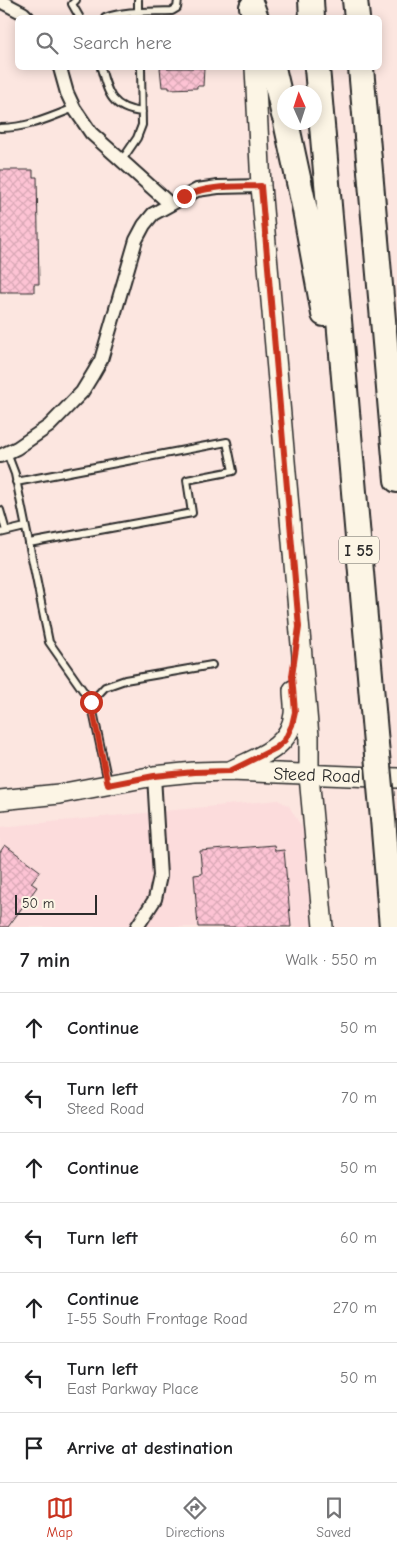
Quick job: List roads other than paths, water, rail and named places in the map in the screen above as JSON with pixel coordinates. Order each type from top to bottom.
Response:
[{"type":"highway","points":[[311,0],[312,15]]},
{"type":"highway","points":[[355,0],[357,15]]},
{"type":"highway","points":[[273,70],[277,85]]},
{"type":"highway","name":"I 55","points":[[317,70],[392,927]]},
{"type":"highway","points":[[361,70],[397,480]]},
{"type":"highway","points":[[288,130],[305,210],[324,315],[341,357]]},
{"type":"street","points":[[0,1],[25,15]]},
{"type":"street","points":[[61,70],[67,94],[91,133],[170,204]]},
{"type":"street","points":[[255,70],[261,186],[309,736],[309,776],[323,927]]},
{"type":"street","points":[[3,455],[49,426],[82,392],[102,360],[136,240],[144,225],[153,214],[197,190],[218,187],[261,186]]},
{"type":"street","points":[[230,771],[276,748],[285,740],[292,725],[295,712],[292,676],[299,627]]},
{"type":"street","name":"Steed Road","points":[[4,799],[59,794],[154,776],[194,772],[230,771],[309,776],[397,778]]},
{"type":"street","points":[[137,927],[155,899],[160,876],[154,776]]},
{"type":"lane","points":[[76,0],[72,4],[78,15]]},
{"type":"lane","points":[[138,0],[138,15]]},
{"type":"lane","points":[[112,15],[138,15],[172,11],[177,8],[178,0]]},
{"type":"lane","points":[[102,70],[106,86],[117,104],[128,110],[142,112]]},
{"type":"lane","points":[[122,160],[137,138],[142,125],[141,70]]},
{"type":"lane","points":[[0,128],[18,128],[36,124],[74,108]]},
{"type":"lane","points":[[16,482],[227,442],[233,470],[187,480],[192,513],[29,543]]},
{"type":"lane","points":[[3,455],[16,482],[49,642],[91,702],[108,785]]},
{"type":"lane","points":[[0,510],[3,532],[25,527]]},
{"type":"lane","points":[[91,702],[106,687],[125,680],[212,665]]}]
